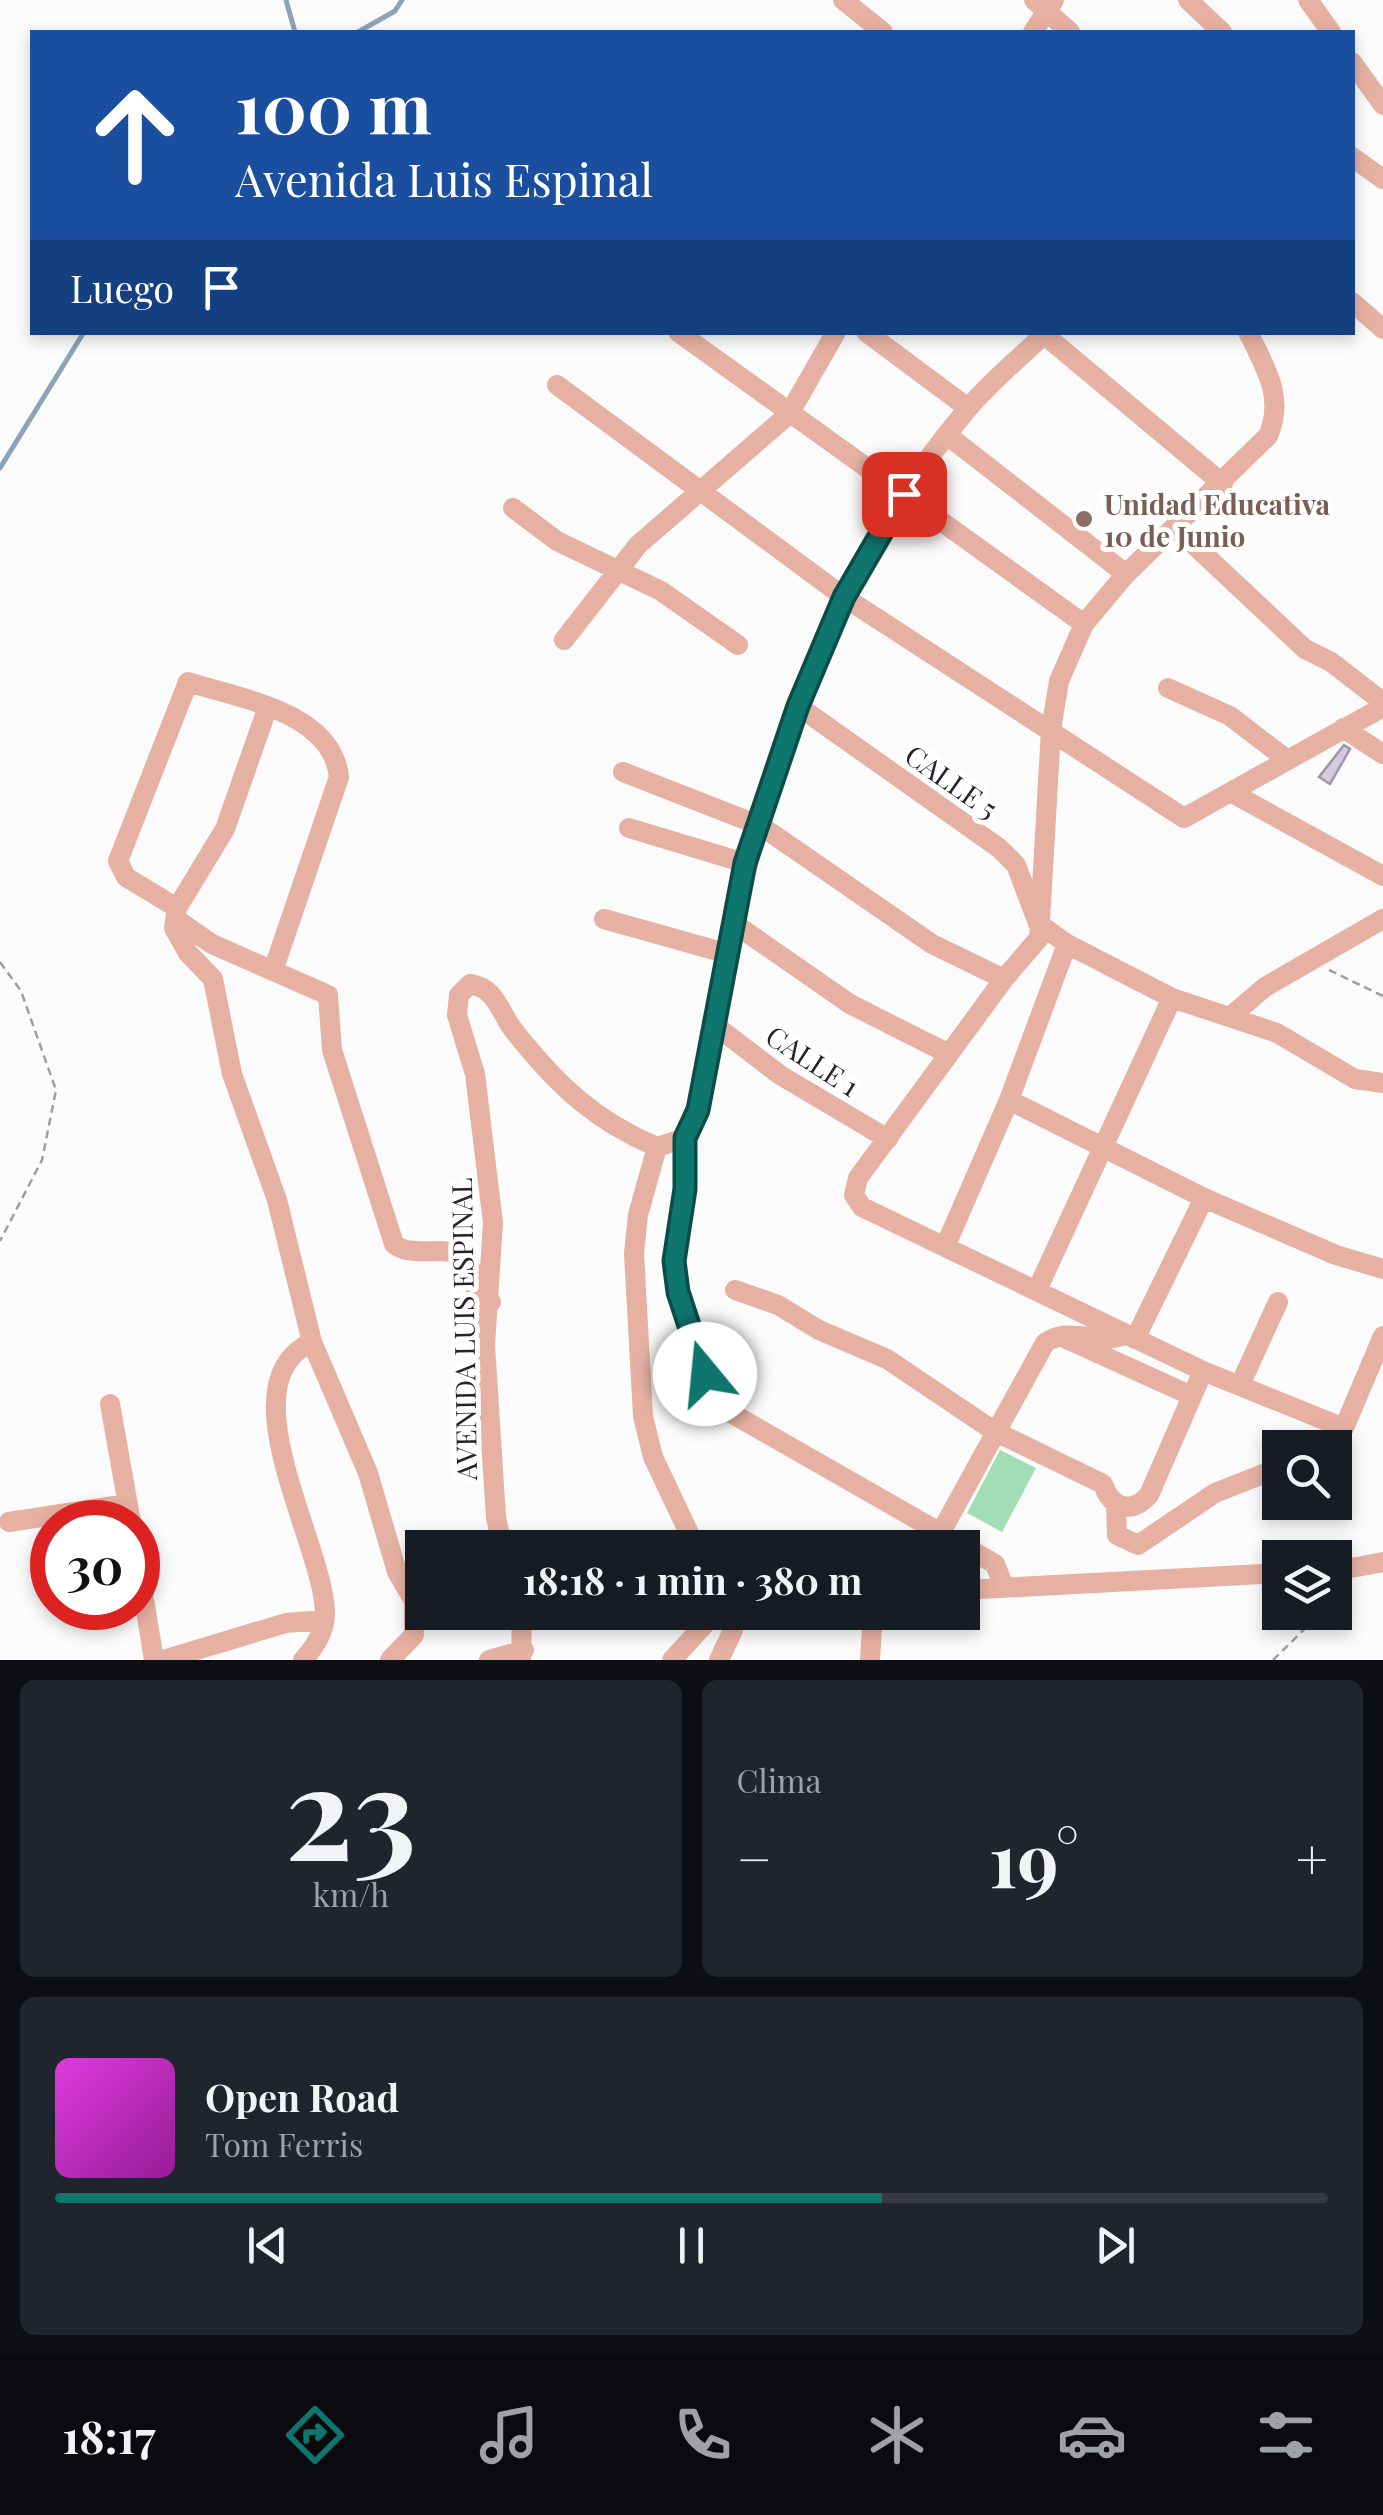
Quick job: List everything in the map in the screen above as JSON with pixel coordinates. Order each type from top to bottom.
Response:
[{"type":"street","points":[[844,0],[882,30]]},
{"type":"street","points":[[1188,0],[1220,30]]},
{"type":"street","points":[[1308,0],[1330,30]]},
{"type":"street","points":[[1034,30],[1045,4],[1068,30]]},
{"type":"street","points":[[1355,66],[1383,106]]},
{"type":"street","points":[[1355,305],[1383,329]]},
{"type":"street","points":[[682,335],[1084,624]]},
{"type":"street","points":[[564,640],[638,545],[789,414],[834,335]]},
{"type":"street","points":[[870,335],[968,408]]},
{"type":"street","points":[[937,1530],[717,1405],[678,1292],[674,1261],[685,1189],[685,1138],[698,1110],[745,863],[761,826],[798,706],[844,597],[904,494],[968,408],[1042,335]]},
{"type":"street","points":[[1046,335],[1223,484]]},
{"type":"street","points":[[1249,335],[1273,386],[1275,419],[1268,436],[1223,484],[1126,574],[1084,624],[1059,682],[1052,730],[1043,928],[1035,945],[1004,979],[858,1178],[854,1196],[862,1207],[1130,1336],[1344,1428],[1383,1336]]},
{"type":"street","points":[[557,385],[702,488],[844,597],[1184,818],[1234,794],[1286,759],[1383,704],[1331,662],[1305,649],[1176,528]]},
{"type":"street","points":[[946,434],[1126,574]]},
{"type":"street","points":[[514,508],[557,541],[661,591],[738,645]]},
{"type":"street","points":[[273,971],[339,778],[328,743],[309,726],[188,682],[118,862],[126,877],[212,944],[273,971],[328,995],[332,1050],[394,1244],[411,1252],[447,1250],[458,1254],[471,1267],[476,1291],[490,1302]]},
{"type":"street","points":[[1168,688],[1230,716],[1286,759]]},
{"type":"street","name":"CALLE 5","points":[[798,706],[999,848],[1016,865],[1043,928]]},
{"type":"street","points":[[268,709],[225,829],[176,913],[181,943],[213,980],[232,1074],[282,1215],[312,1342],[368,1473],[397,1572],[414,1602],[414,1635],[390,1660]]},
{"type":"street","points":[[1343,728],[1383,754]]},
{"type":"street","points":[[623,772],[761,826],[932,944],[1004,979]]},
{"type":"street","points":[[1234,794],[1383,876]]},
{"type":"street","points":[[629,828],[745,863]]},
{"type":"street","points":[[604,919],[725,954]]},
{"type":"street","points":[[1231,1016],[1249,998],[1383,919]]},
{"type":"street","points":[[732,922],[850,1004],[949,1054]]},
{"type":"street","points":[[1043,928],[1172,998],[1277,1033],[1355,1079],[1383,1082]]},
{"type":"street","points":[[945,1248],[1009,1100],[1067,944]]},
{"type":"street","name":"AVENIDA LUIS ESPINAL","points":[[501,1530],[490,1450],[485,1344],[493,1223],[475,1074],[457,1015],[464,987],[470,984],[486,989],[521,1040],[594,1116],[657,1148]]},
{"type":"street","points":[[1037,1290],[1172,998]]},
{"type":"street","name":"CALLE 1","points":[[712,1022],[780,1076],[888,1138]]},
{"type":"street","points":[[1009,1100],[1204,1198],[1336,1255],[1383,1269]]},
{"type":"street","points":[[685,1138],[657,1148],[638,1215],[634,1253],[643,1416],[653,1457],[687,1530]]},
{"type":"street","points":[[1130,1336],[1204,1198]]},
{"type":"street","points":[[735,1290],[778,1305],[819,1330],[887,1359],[994,1431],[1103,1484],[1116,1505],[1117,1535],[1138,1545],[1215,1493],[1262,1474]]},
{"type":"street","points":[[1240,1386],[1278,1302]]},
{"type":"street","points":[[942,1530],[1045,1342],[1060,1336],[1130,1336]]},
{"type":"street","points":[[1060,1336],[1192,1396]]},
{"type":"street","points":[[303,1660],[318,1641],[325,1610],[288,1472],[275,1399],[281,1367],[290,1355],[312,1342]]},
{"type":"street","points":[[1116,1505],[1136,1506],[1150,1494],[1203,1370]]},
{"type":"street","points":[[110,1404],[127,1500]]},
{"type":"street","points":[[9,1522],[30,1521]]},
{"type":"street","points":[[1376,1564],[1383,1548]]},
{"type":"street","points":[[980,1555],[995,1564],[1004,1586]]},
{"type":"street","points":[[980,1588],[1262,1574]]},
{"type":"street","points":[[163,1660],[286,1623],[324,1620]]},
{"type":"street","points":[[149,1630],[154,1660]]},
{"type":"street","points":[[672,1660],[699,1630]]},
{"type":"street","points":[[719,1660],[733,1630]]},
{"type":"street","points":[[870,1660],[872,1630]]},
{"type":"street","points":[[489,1660],[522,1655]]},
{"type":"path","points":[[1310,960],[1383,996]]},
{"type":"path","points":[[0,962],[21,991],[56,1090],[42,1160],[0,1241]]},
{"type":"path","points":[[1273,1660],[1304,1630]]},
{"type":"green space","points":[[1000,1450],[1036,1468],[1002,1532],[967,1513]]},
{"type":"building","points":[[1344,745],[1350,749],[1330,784],[1319,777]]},
{"type":"waterway","points":[[286,0],[294,30]]},
{"type":"waterway","points":[[362,30],[395,11],[402,0]]},
{"type":"waterway","points":[[0,468],[82,335]]},
{"type":"place","name":"Unidad Educativa 10 de Junio","points":[[1084,519]]},
{"type":"route","points":[[705,1374],[678,1292],[674,1236],[685,1189],[685,1138],[698,1110],[745,863],[761,826],[798,706],[844,597],[904,494]]}]
